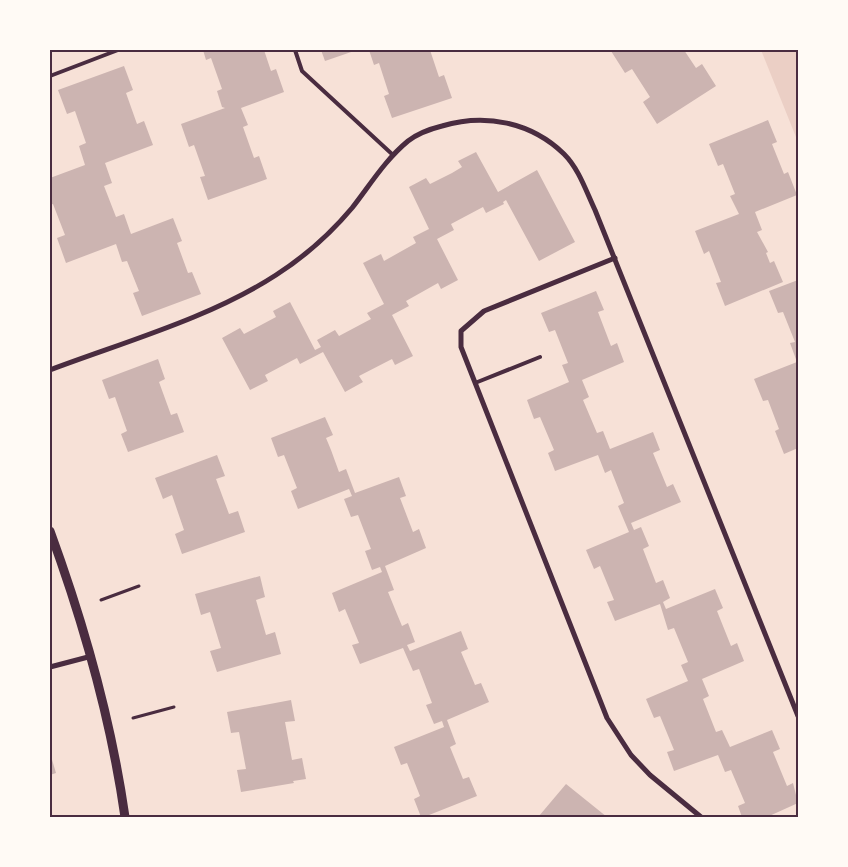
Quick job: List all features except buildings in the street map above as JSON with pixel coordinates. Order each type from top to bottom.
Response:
[{"type":"street","points":[[50,370],[198,315],[243,295],[277,274],[314,247],[350,209],[393,155],[409,140],[432,128],[460,120],[483,119],[507,122],[530,131],[548,140],[565,155],[578,174],[615,258],[667,394],[798,716]]},
{"type":"street","points":[[615,258],[484,311],[471,320],[461,332],[461,347],[608,718],[630,755],[650,775],[700,817]]},
{"type":"street","points":[[50,531],[92,656],[109,730],[125,817]]},
{"type":"street","points":[[50,668],[92,656]]},
{"type":"lane","points":[[50,76],[118,50]]},
{"type":"lane","points":[[295,50],[302,71],[393,155]]},
{"type":"lane","points":[[475,383],[540,356]]},
{"type":"path","points":[[101,600],[139,586]]},
{"type":"path","points":[[133,718],[174,707]]},
{"type":"shaded area","points":[[761,50],[798,50],[798,142]]}]
